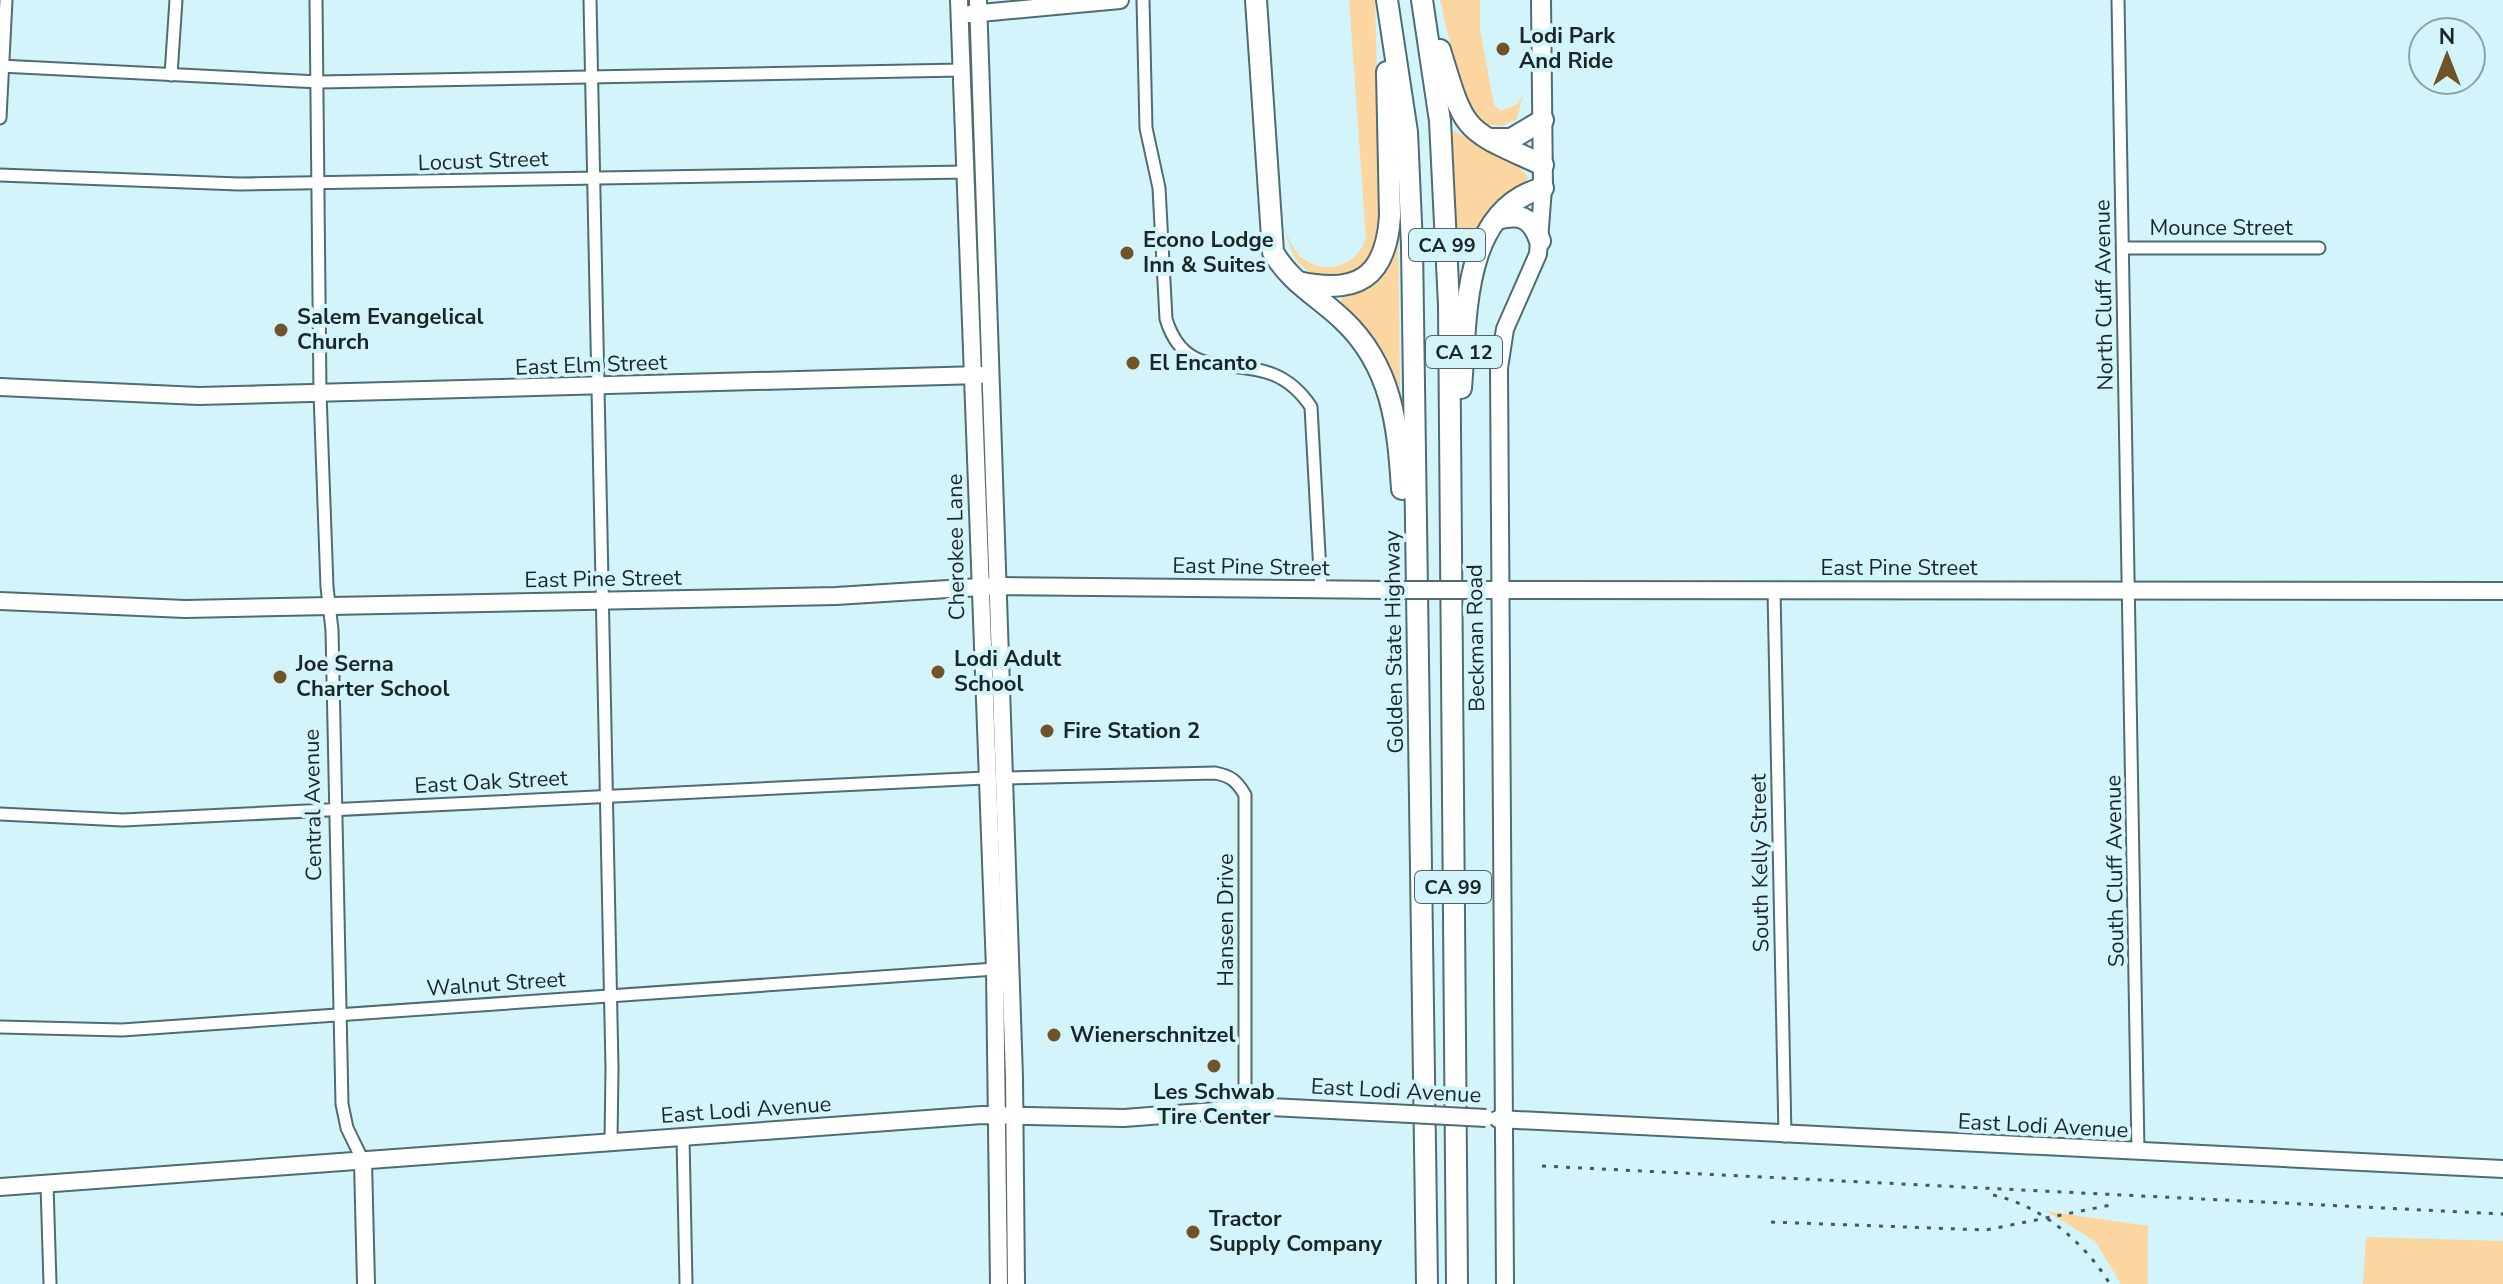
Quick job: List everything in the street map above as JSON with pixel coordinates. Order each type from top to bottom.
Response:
[{"type":"highway","points":[[1256,0],[1271,238],[1281,265],[1344,320],[1371,354],[1387,384],[1399,443],[1403,511],[1418,580]]},
{"type":"highway","points":[[1298,282],[1347,286],[1372,271],[1386,249],[1391,163],[1386,0]]},
{"type":"highway","name":"Golden State Highway","points":[[1386,0],[1407,132],[1418,580],[1427,1284]]},
{"type":"highway","points":[[1423,0],[1462,120],[1483,137],[1543,165]]},
{"type":"highway","name":"CA 99","points":[[1423,0],[1445,183],[1449,305],[1448,491],[1457,1284]]},
{"type":"highway","points":[[1483,137],[1511,139],[1543,120]]},
{"type":"highway","name":"CA 12","points":[[1448,491],[1457,449],[1470,289],[1476,259],[1497,219],[1510,204],[1527,192],[1543,188]]},
{"type":"highway","points":[[1497,219],[1512,215],[1524,217],[1532,222],[1540,241]]},
{"type":"main road","name":"Beckman Road","points":[[1542,2],[1543,188]]},
{"type":"street","points":[[0,118],[6,0]]},
{"type":"street","points":[[171,75],[176,0]]},
{"type":"street","name":"Central Avenue","points":[[316,0],[320,393],[327,587],[331,607],[342,1104],[347,1128],[363,1161],[366,1284]]},
{"type":"street","points":[[590,0],[591,178],[611,996],[611,1141]]},
{"type":"street","points":[[960,7],[1120,0]]},
{"type":"street","points":[[1143,0],[1146,128],[1159,188],[1166,319],[1171,336],[1193,359],[1213,365],[1277,373],[1299,390],[1311,407],[1321,591]]},
{"type":"street","name":"North Cluff Avenue","points":[[2118,0],[2128,590]]},
{"type":"street","name":"Cherokee Lane","points":[[960,7],[985,778],[995,969],[999,1284]]},
{"type":"street","name":"Cherokee Lane","points":[[978,7],[1015,1116],[1016,1284]]},
{"type":"street","points":[[1,66],[319,82],[962,70]]},
{"type":"street","name":"Locust Street","points":[[0,175],[164,183],[319,184],[966,172]]},
{"type":"street","name":"Beckman Road","points":[[1505,1284],[1506,1120],[1499,590],[1501,348],[1540,241],[1543,188]]},
{"type":"street","name":"Mounce Street","points":[[2123,248],[2319,248]]},
{"type":"street","name":"East Elm Street","points":[[0,387],[142,396],[991,375]]},
{"type":"street","name":"East Pine Street","points":[[0,601],[154,609],[331,607],[836,596],[996,586],[1321,591],[2503,591]]},
{"type":"street","name":"South Kelly Street","points":[[1774,590],[1785,1136]]},
{"type":"street","name":"South Cluff Avenue","points":[[2128,590],[2138,1152]]},
{"type":"street","name":"Hansen Drive","points":[[1003,778],[1215,773],[1229,775],[1238,783],[1245,795],[1245,1107]]},
{"type":"street","name":"East Oak Street","points":[[0,814],[123,820],[985,778]]},
{"type":"street","name":"Walnut Street","points":[[0,1027],[122,1030],[995,969]]},
{"type":"street","name":"East Lodi Avenue","points":[[0,1187],[997,1115],[1124,1118],[1245,1107],[2503,1169]]},
{"type":"street","points":[[683,1137],[686,1284]]},
{"type":"street","points":[[47,1184],[50,1284]]},
{"type":"shaded area","points":[[1349,0],[1375,0],[1381,227],[1375,250],[1367,262],[1350,273],[1330,277],[1320,276],[1303,267],[1294,256],[1285,230],[1302,258],[1325,267],[1351,260],[1363,246],[1366,237]]},
{"type":"shaded area","points":[[1440,0],[1480,0],[1480,29],[1494,105],[1501,111],[1517,104],[1523,95],[1517,119],[1503,126],[1482,124],[1463,98]]},
{"type":"shaded area","points":[[1448,127],[1506,158],[1528,179],[1501,198],[1480,225],[1468,256],[1460,257]]},
{"type":"shaded area","points":[[1398,218],[1400,389],[1393,389],[1339,306],[1344,294]]},
{"type":"shaded area","points":[[2046,1211],[2148,1226],[2148,1284],[2121,1284],[2095,1241]]},
{"type":"shaded area","points":[[2366,1237],[2503,1241],[2503,1284],[2363,1284]]},
{"type":"railway","points":[[1542,1166],[2503,1214]]},
{"type":"railway","points":[[1993,1195],[2028,1208],[2060,1228],[2088,1254],[2110,1284]]},
{"type":"railway","points":[[1771,1222],[1986,1230],[2116,1204]]},
{"type":"place","name":"Lodi Park And Ride","points":[[1503,49]]},
{"type":"place","name":"Econo Lodge Inn & Suites","points":[[1127,253]]},
{"type":"place","name":"Salem Evangelical Church","points":[[281,330]]},
{"type":"place","name":"El Encanto","points":[[1133,363]]},
{"type":"place","name":"Lodi Adult School","points":[[938,672]]},
{"type":"place","name":"Joe Serna Charter School","points":[[280,677]]},
{"type":"place","name":"Fire Station 2","points":[[1047,731]]},
{"type":"place","name":"Wienerschnitzel","points":[[1054,1035]]},
{"type":"place","name":"Les Schwab Tire Center","points":[[1214,1066]]},
{"type":"place","name":"Tractor Supply Company","points":[[1193,1232]]}]
